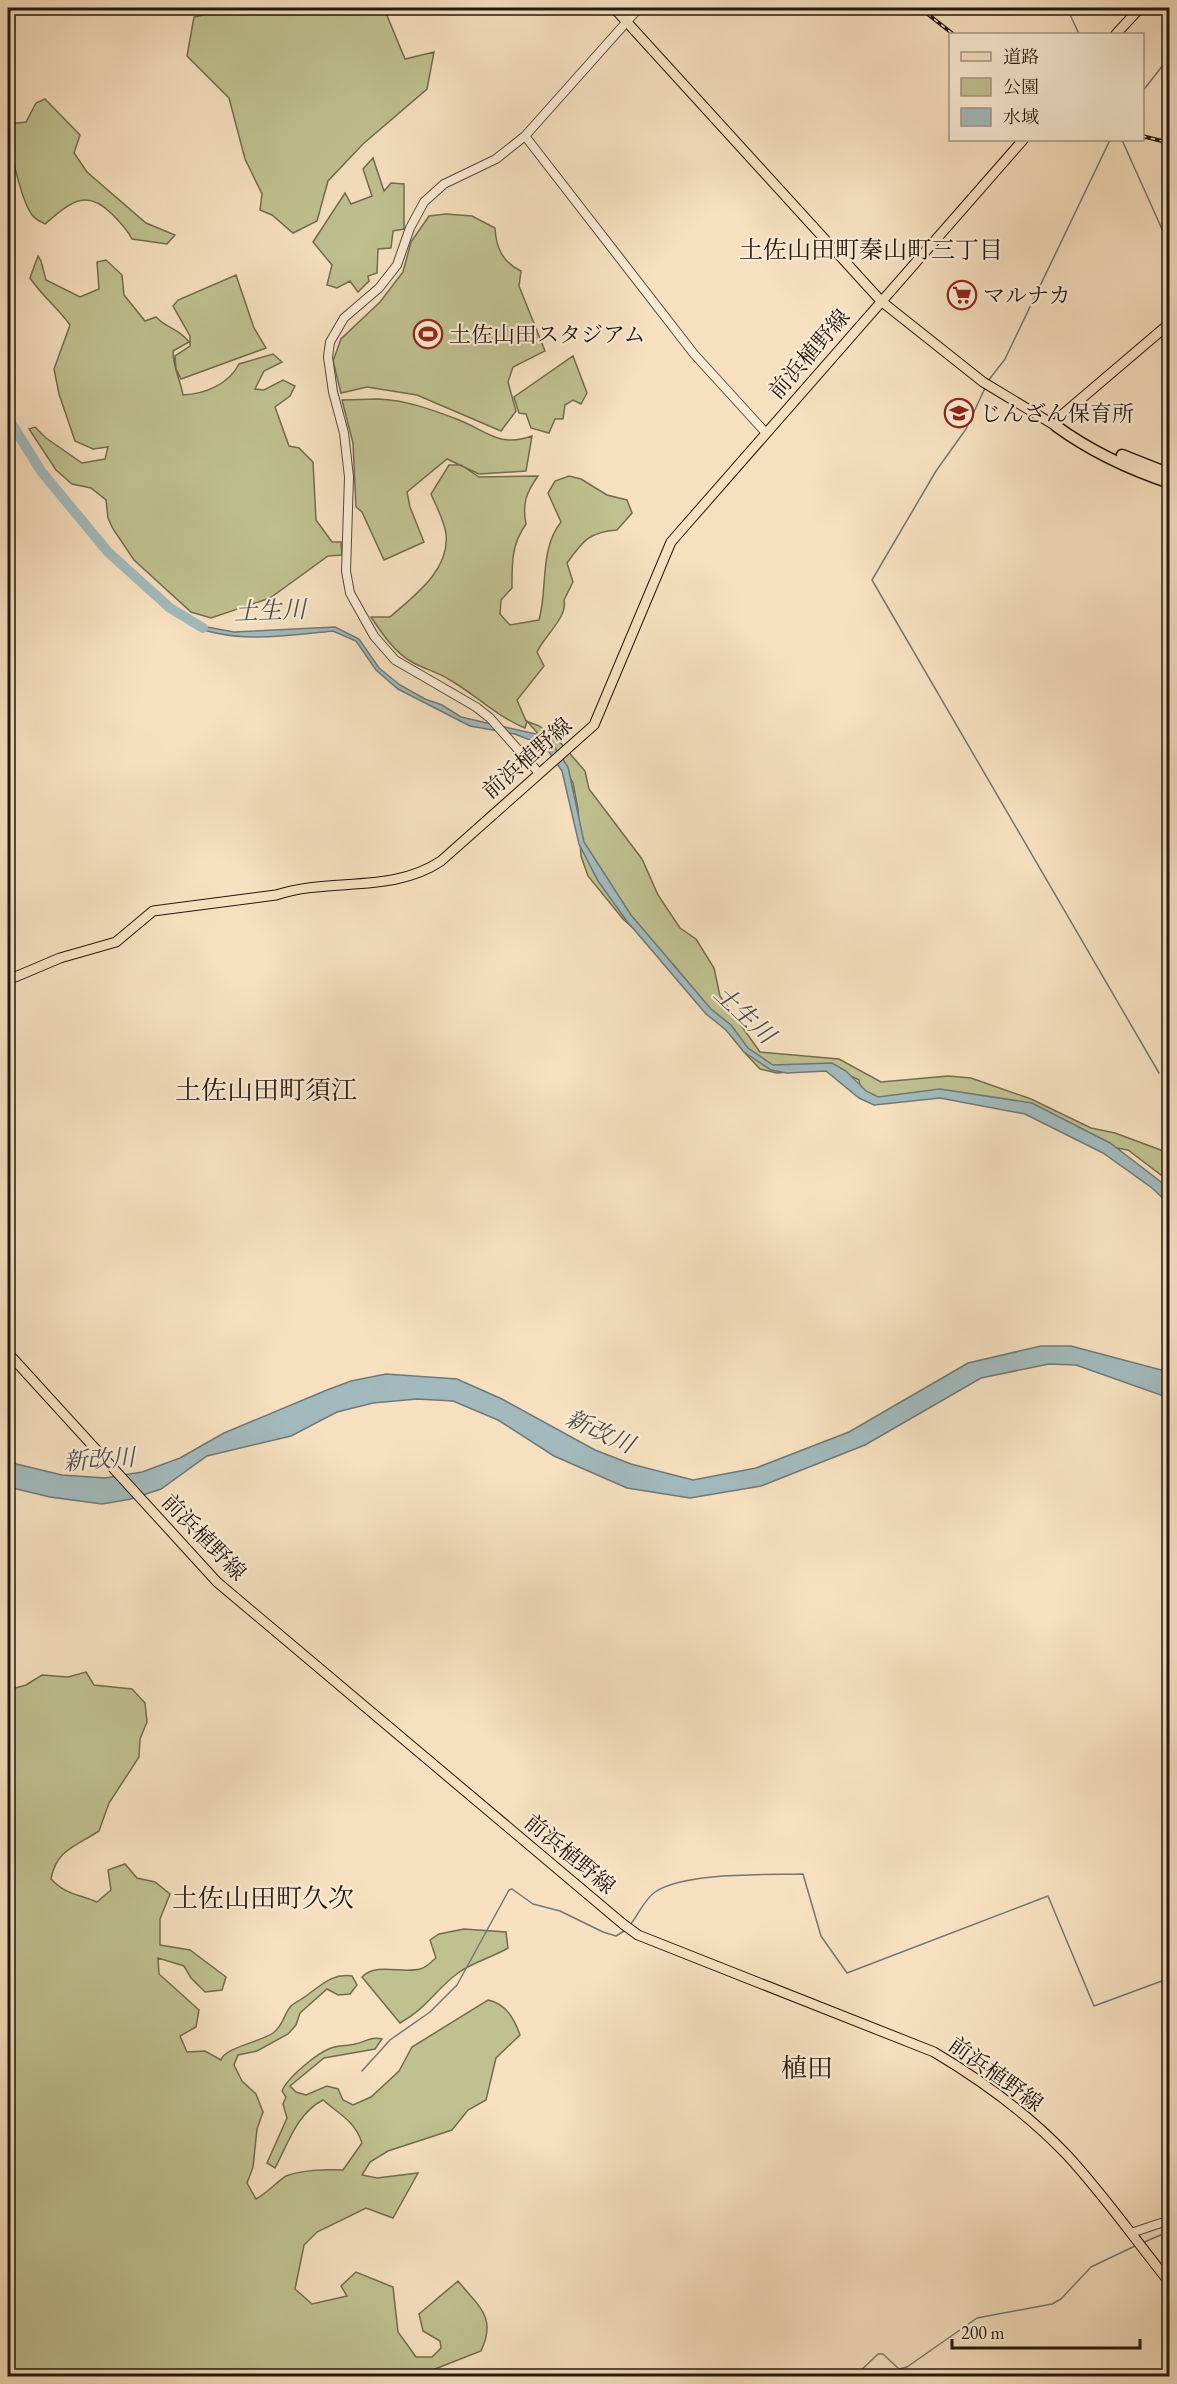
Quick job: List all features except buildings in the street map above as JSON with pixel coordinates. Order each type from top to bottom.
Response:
[{"type":"highway","points":[[1056,426],[1170,474]]},
{"type":"highway","points":[[1056,426],[1071,437],[1146,475],[1170,483]]},
{"type":"main road","name":"前浜植野線","points":[[614,8],[881,301],[987,385],[1056,426]]},
{"type":"main road","points":[[1117,33],[1140,8]]},
{"type":"main road","name":"前浜植野線","points":[[8,980],[60,958],[116,942],[153,911],[276,895],[296,889],[388,882],[429,869],[594,725],[671,542],[1022,141]]},
{"type":"main road","points":[[1056,426],[1062,415],[1170,323]]},
{"type":"main road","name":"前浜植野線","points":[[8,1353],[217,1582],[635,1934],[934,2052],[960,2067],[1060,2149],[1170,2283]]},
{"type":"street","points":[[539,773],[483,713],[394,660],[374,636],[354,601],[346,571],[349,508],[346,451],[328,357],[330,342],[336,330],[351,312],[379,288],[397,265],[410,228],[424,202],[444,184],[496,159],[525,136],[639,8]]},
{"type":"street","points":[[525,136],[694,354],[766,433]]},
{"type":"street","points":[[1131,2233],[1170,2220]]},
{"type":"green space","points":[[222,8],[390,8],[386,13],[405,59],[434,52],[427,89],[363,144],[328,181],[317,221],[293,233],[272,215],[260,210],[262,194],[245,159],[229,98],[187,56],[194,17],[224,11]]},
{"type":"green space","points":[[45,99],[80,135],[74,153],[87,172],[146,223],[175,235],[167,244],[132,239],[112,214],[94,201],[77,201],[45,224],[33,216],[24,199],[16,172],[8,124],[26,122],[36,103]]},
{"type":"green space","points":[[373,158],[384,191],[391,183],[404,184],[404,229],[393,231],[391,248],[378,249],[377,273],[368,276],[369,281],[358,292],[350,281],[337,288],[327,285],[332,265],[313,242],[345,193],[351,204],[372,196],[363,169]]},
{"type":"green space","points":[[446,214],[472,216],[495,228],[501,253],[509,263],[521,271],[519,286],[545,351],[513,367],[508,382],[516,411],[501,431],[417,395],[367,387],[341,393],[333,361],[341,339],[380,302],[403,272],[411,242],[429,216]]},
{"type":"green space","points":[[38,256],[46,280],[80,297],[99,289],[97,262],[106,260],[122,275],[124,295],[145,321],[156,317],[189,342],[173,351],[183,395],[200,393],[216,387],[235,371],[239,364],[273,354],[282,362],[264,371],[255,389],[264,390],[283,380],[295,386],[290,396],[275,407],[289,446],[299,448],[313,462],[316,520],[332,542],[341,542],[342,555],[328,556],[270,598],[211,618],[191,612],[134,560],[113,529],[108,518],[106,500],[91,488],[72,484],[56,470],[29,429],[35,427],[46,438],[82,463],[105,459],[108,447],[93,449],[75,441],[59,394],[54,369],[70,325],[30,278]]},
{"type":"green space","points":[[236,275],[254,328],[266,348],[181,379],[176,369],[175,356],[190,346],[190,336],[173,306],[178,300]]},
{"type":"green space","points":[[573,356],[587,393],[581,404],[573,400],[565,405],[563,419],[555,419],[549,433],[531,428],[526,414],[519,413],[514,397]]},
{"type":"green space","points":[[342,400],[399,401],[429,409],[502,439],[521,439],[532,436],[526,471],[479,474],[447,459],[407,492],[410,507],[424,542],[384,560],[362,512],[356,507],[353,443]]},
{"type":"green space","points":[[449,465],[461,465],[479,477],[538,476],[526,499],[524,510],[526,524],[517,539],[512,563],[512,588],[501,600],[500,614],[510,625],[539,620],[547,557],[554,533],[561,522],[548,493],[555,481],[569,476],[581,479],[607,495],[627,500],[632,513],[617,530],[600,533],[588,539],[567,563],[573,582],[564,600],[563,613],[537,652],[544,666],[517,700],[527,721],[525,728],[505,718],[445,677],[406,658],[389,642],[371,617],[390,617],[419,591],[436,571],[446,547],[446,534],[431,494]]},
{"type":"green space","points":[[528,722],[539,726],[559,741],[585,771],[589,789],[642,859],[658,895],[680,928],[696,939],[714,968],[720,996],[760,1052],[839,1059],[881,1082],[948,1076],[971,1078],[1031,1099],[1091,1128],[1115,1133],[1166,1152],[1169,1156],[1169,1181],[1128,1150],[1100,1145],[1032,1108],[977,1095],[882,1099],[861,1092],[859,1080],[835,1068],[777,1073],[760,1069],[673,964],[623,919],[588,876],[581,856],[578,809],[573,783],[560,759]]},
{"type":"green space","points":[[86,1672],[94,1685],[132,1689],[145,1703],[147,1722],[140,1739],[139,1757],[109,1803],[99,1831],[62,1855],[57,1861],[51,1879],[67,1891],[97,1902],[111,1890],[108,1870],[125,1864],[137,1878],[155,1882],[170,1894],[160,1919],[160,1945],[190,1950],[226,1977],[222,1990],[205,1992],[191,1978],[184,1966],[158,1958],[159,1974],[199,2010],[196,2027],[180,2036],[187,2052],[205,2051],[221,2060],[229,2052],[273,2033],[291,2006],[331,1979],[352,1976],[357,1985],[350,1994],[338,1995],[327,1989],[300,2013],[296,2025],[288,2034],[257,2051],[238,2055],[234,2065],[242,2081],[256,2094],[263,2112],[257,2129],[253,2167],[247,2183],[256,2199],[286,2176],[314,2170],[343,2170],[362,2143],[351,2123],[323,2100],[306,2113],[300,2121],[275,2168],[267,2163],[287,2118],[283,2104],[286,2097],[282,2091],[303,2066],[318,2055],[334,2047],[382,2039],[375,2049],[324,2058],[290,2086],[296,2092],[306,2095],[327,2086],[338,2089],[343,2100],[353,2105],[371,2097],[399,2071],[412,2047],[488,2000],[504,2008],[515,2023],[520,2035],[496,2058],[486,2100],[468,2110],[452,2130],[388,2151],[370,2162],[362,2175],[377,2178],[418,2173],[393,2218],[366,2208],[317,2232],[304,2245],[295,2289],[312,2304],[347,2296],[341,2286],[356,2272],[393,2287],[398,2332],[416,2357],[432,2357],[441,2348],[440,2341],[423,2331],[419,2314],[458,2281],[479,2306],[486,2321],[487,2329],[481,2351],[430,2371],[425,2376],[8,2376],[8,1690],[26,1685],[42,1675],[68,1677]]},
{"type":"green space","points":[[464,1929],[506,1932],[508,1948],[458,1973],[424,2005],[400,2023],[362,1977],[382,1969],[420,1969],[436,1958],[430,1940],[439,1934]]},
{"type":"water","points":[[193,619],[207,627],[234,632],[335,627],[359,639],[379,668],[400,685],[425,699],[442,705],[461,717],[540,735],[555,748],[568,767],[584,842],[631,915],[711,1009],[731,1025],[748,1048],[773,1065],[832,1063],[846,1071],[866,1091],[878,1097],[940,1089],[1032,1103],[1110,1143],[1169,1188],[1169,1204],[1152,1188],[1103,1153],[1025,1114],[940,1098],[874,1105],[859,1098],[826,1071],[787,1073],[771,1070],[744,1052],[726,1030],[706,1014],[626,920],[598,881],[579,844],[562,771],[549,752],[535,742],[515,734],[470,726],[398,689],[376,670],[356,641],[333,631],[242,637],[224,635],[190,625]]},
{"type":"water","points":[[1041,1346],[1071,1346],[1169,1372],[1169,1398],[1076,1365],[1049,1364],[981,1378],[865,1445],[761,1486],[690,1498],[627,1488],[554,1456],[498,1420],[453,1401],[417,1399],[373,1403],[337,1412],[291,1436],[207,1456],[161,1489],[131,1499],[102,1504],[50,1497],[8,1487],[8,1462],[62,1475],[105,1478],[142,1472],[180,1458],[224,1433],[327,1390],[351,1381],[386,1374],[457,1379],[502,1399],[595,1450],[631,1464],[693,1480],[756,1468],[849,1432],[968,1363]]},
{"type":"waterway","points":[[1067,8],[1079,33]]},
{"type":"waterway","points":[[1144,89],[1170,56]]},
{"type":"waterway","points":[[988,381],[1005,359],[1110,141]]},
{"type":"waterway","points":[[1122,141],[1170,247]]},
{"type":"waterway","points":[[985,388],[966,429],[936,471],[872,580],[1159,1073]]},
{"type":"waterway","name":"土生川","points":[[8,418],[41,471],[108,552],[170,608],[203,628]]},
{"type":"waterway","points":[[630,1925],[651,1895],[668,1886],[685,1881],[726,1876],[803,1874],[821,1936],[847,1973],[1048,1896],[1094,2006],[1170,1978]]},
{"type":"waterway","points":[[362,2071],[390,2040],[430,2012],[457,1985],[509,1890],[512,1889],[533,1904],[560,1911],[603,1932],[616,1936],[624,1931]]},
{"type":"waterway","points":[[1142,2243],[1170,2231]]},
{"type":"waterway","points":[[855,2376],[878,2354],[883,2354],[899,2369],[907,2367],[977,2318],[1052,2304],[1061,2299],[1091,2267],[1135,2246]]},
{"type":"railway","points":[[920,8],[952,33]]},
{"type":"railway","points":[[1144,136],[1170,143]]},
{"type":"place","name":"マルナカ","points":[[962,295]]},
{"type":"place","name":"土佐山田スタジアム","points":[[428,334]]},
{"type":"place","name":"じんざん保育所","points":[[959,413]]},
{"type":"district","name":"土佐山田町秦山町三丁目","points":[[871,249]]},
{"type":"district","name":"土佐山田町須江","points":[[266,1090]]},
{"type":"district","name":"土佐山田町久次","points":[[263,1898]]},
{"type":"district","name":"植田","points":[[807,2068]]},
{"type":"water label","name":"新改川","points":[[600,1431]]},
{"type":"water label","name":"新改川","points":[[99,1459]]}]
